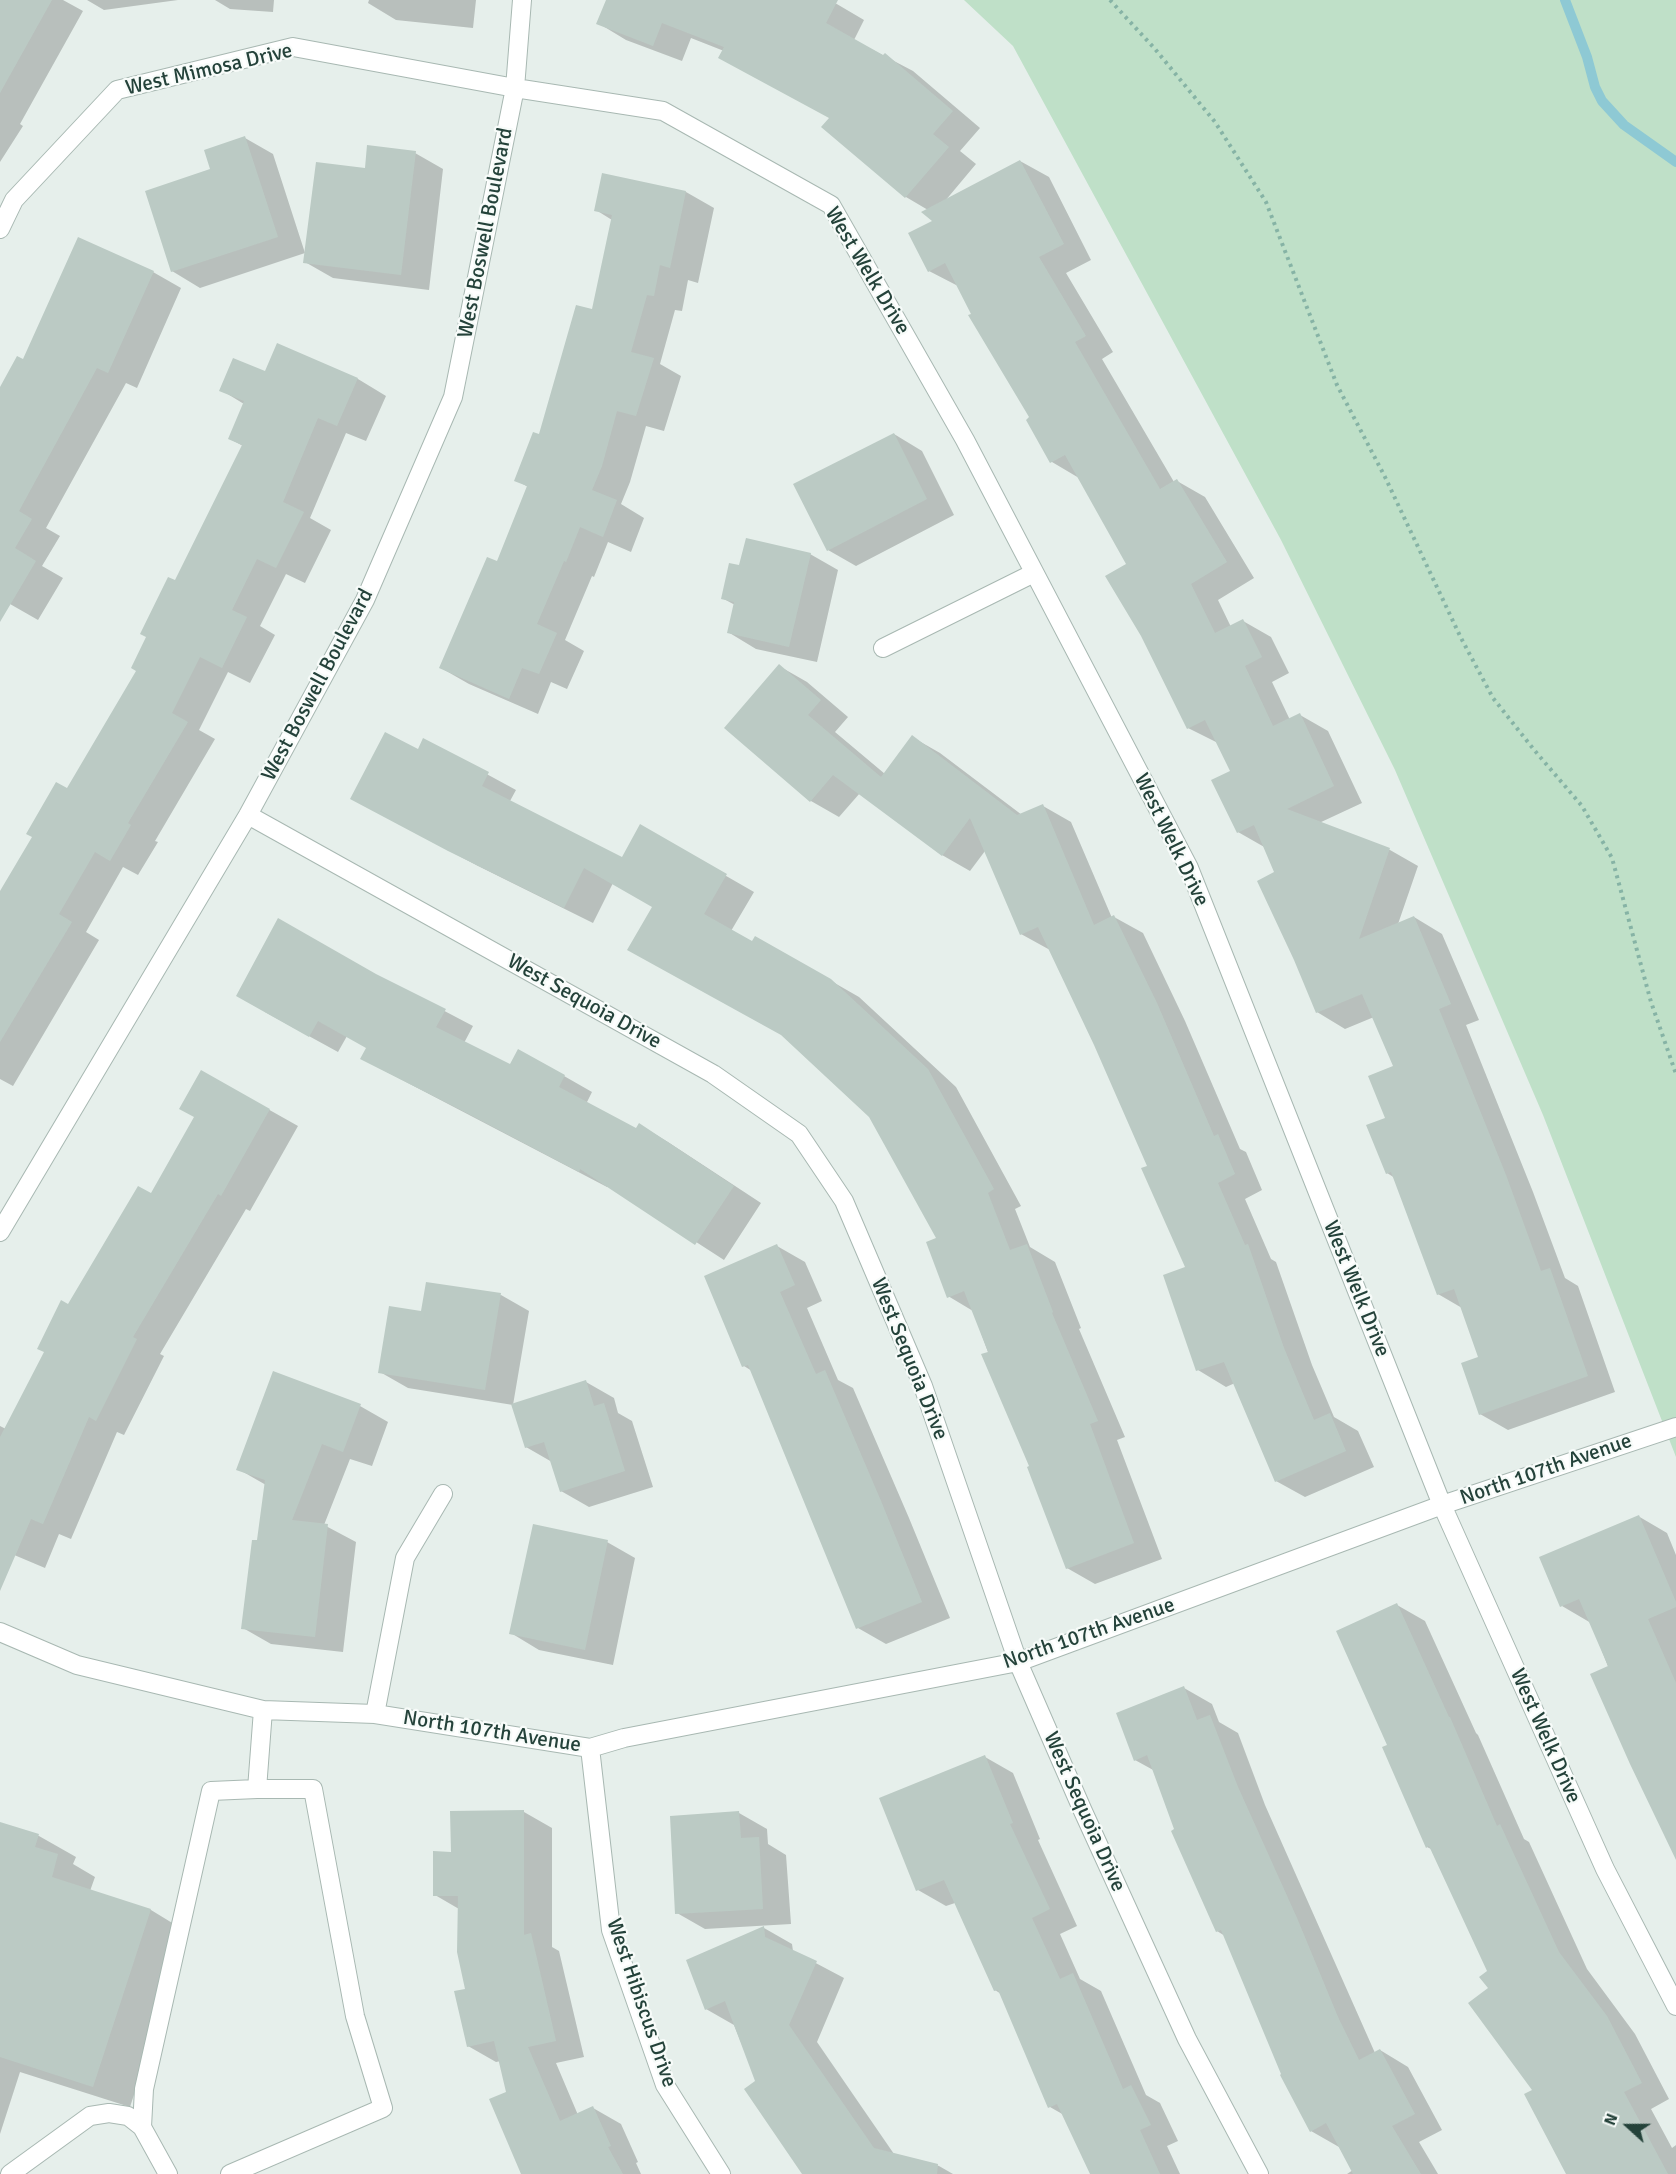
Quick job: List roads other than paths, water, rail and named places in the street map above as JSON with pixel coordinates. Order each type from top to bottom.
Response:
[{"type":"street","name":"West Boswell Boulevard","points":[[0,1233],[248,815],[365,600],[453,397],[515,88],[522,0]]},
{"type":"street","name":"West Mimosa Drive","points":[[0,229],[14,200],[117,90],[293,47],[515,88]]},
{"type":"street","name":"West Welk Drive","points":[[515,88],[663,111],[831,205],[965,440],[1189,868],[1442,1505],[1605,1869],[1676,2006]]},
{"type":"street","points":[[883,648],[1034,573]]},
{"type":"street","name":"West Sequoia Drive","points":[[248,815],[713,1074],[799,1134],[844,1202],[923,1386],[1018,1662],[1082,1809],[1187,2039],[1259,2174]]},
{"type":"street","name":"North 107th Avenue","points":[[0,1632],[76,1665],[263,1710],[375,1714],[590,1748],[624,1738],[1018,1662],[1442,1505],[1676,1427]]},
{"type":"street","name":"North 107th Avenue","points":[[375,1714],[405,1558],[443,1494]]},
{"type":"street","points":[[257,1789],[263,1710]]},
{"type":"street","name":"West Hibiscus Drive","points":[[590,1748],[611,1930],[666,2085],[721,2174]]},
{"type":"street","points":[[142,2127],[144,2089],[150,2056],[211,1791],[313,1790],[355,2016],[383,2108],[230,2174]]},
{"type":"street","points":[[10,2174],[90,2116],[109,2113],[128,2116],[142,2127],[168,2174]]},
{"type":"waterway","points":[[1565,0],[1602,101],[1624,125],[1676,162]]}]
